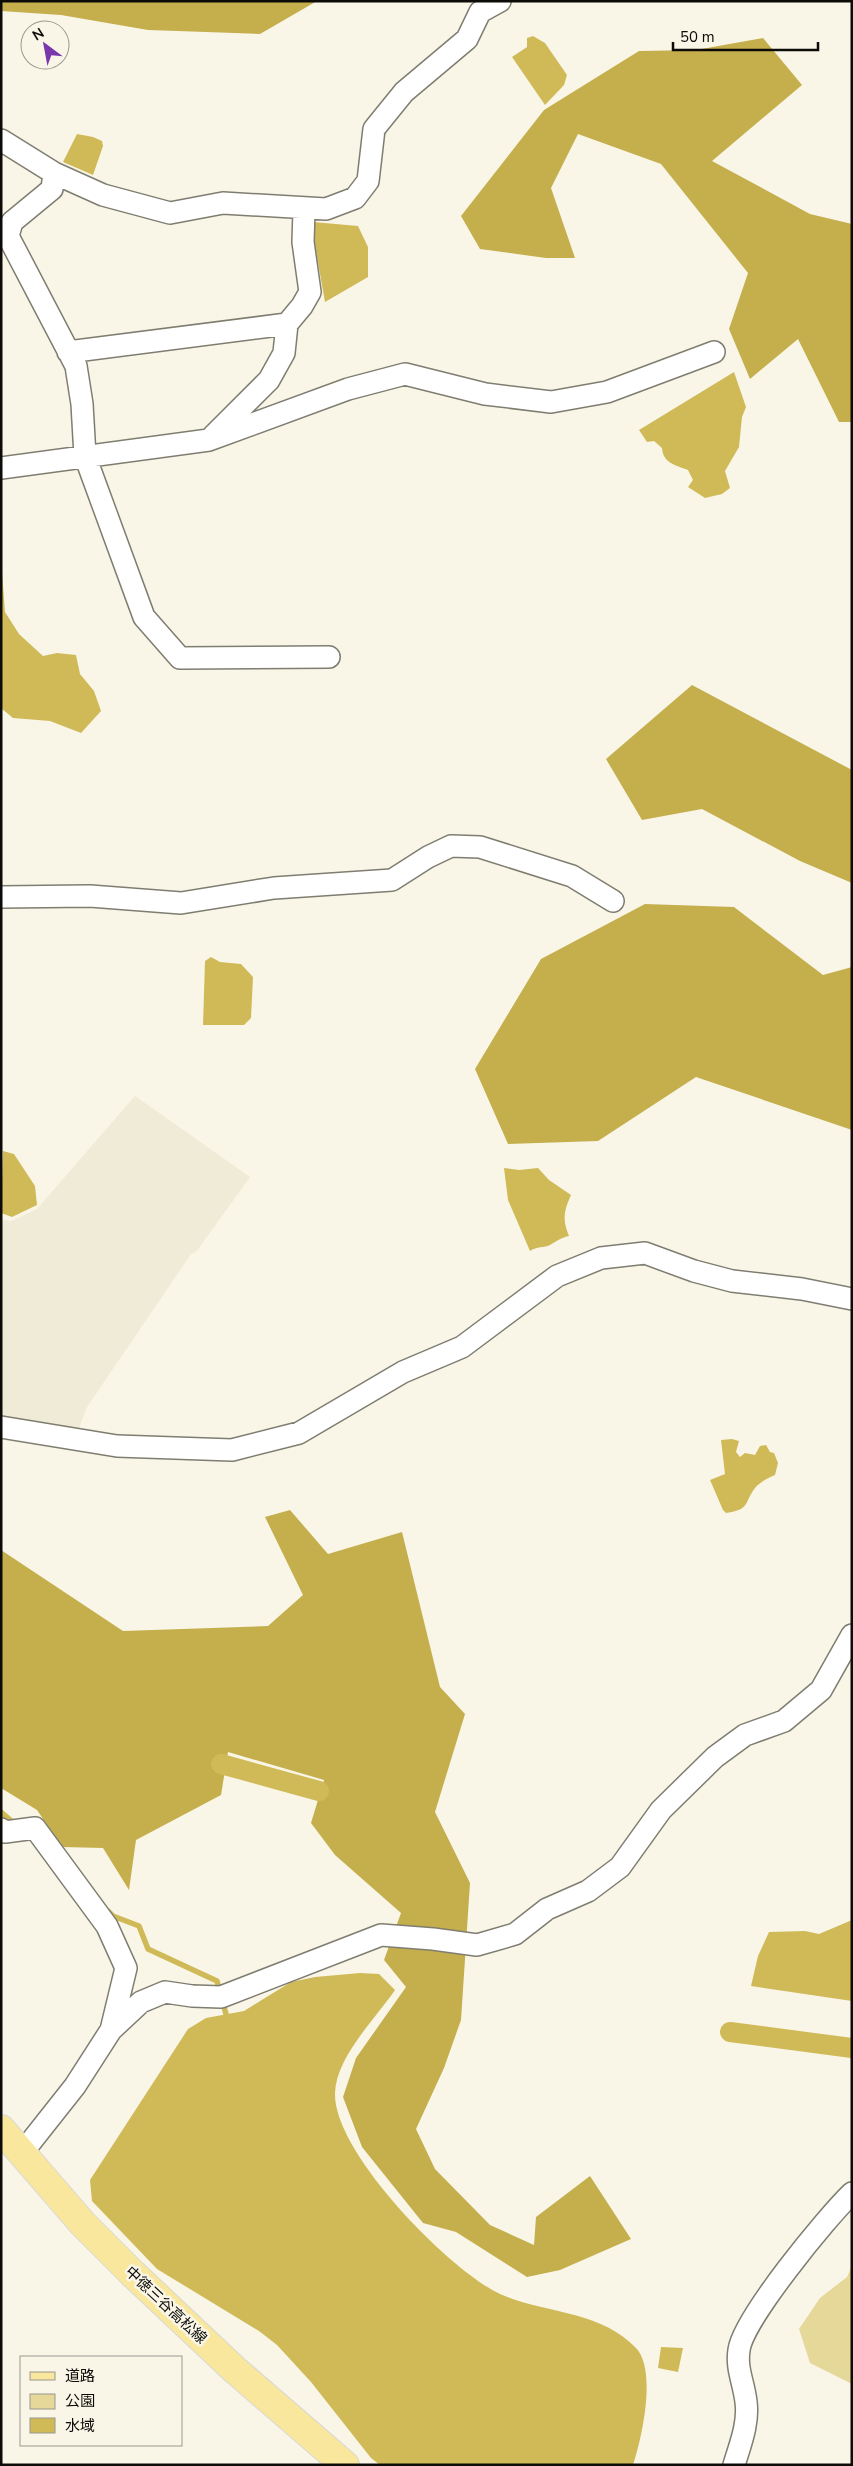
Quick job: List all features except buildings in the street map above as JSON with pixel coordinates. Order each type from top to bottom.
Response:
[{"type":"main road","name":"中徳三谷高松線","points":[[1,2129],[83,2224],[132,2273],[235,2370],[345,2465]]},
{"type":"street","points":[[1,140],[54,173],[104,195],[170,213],[223,203],[326,210],[355,198],[368,181],[374,128],[404,92],[467,39],[480,12],[500,1]]},
{"type":"street","points":[[54,173],[52,189],[12,222],[8,236],[76,366],[82,404],[84,456],[144,617],[180,658],[329,657]]},
{"type":"street","points":[[209,440],[269,380],[284,353],[286,324],[302,306],[310,292],[303,242],[304,210]]},
{"type":"street","points":[[68,352],[286,324]]},
{"type":"street","points":[[1,468],[209,440],[348,389],[405,374],[485,394],[551,402],[607,392],[714,352]]},
{"type":"street","points":[[1,897],[90,896],[181,903],[274,888],[392,880],[428,857],[451,846],[480,847],[572,876],[613,902]]},
{"type":"street","points":[[1,1426],[118,1446],[232,1450],[300,1433],[402,1372],[462,1347],[557,1276],[601,1258],[645,1253],[694,1271],[732,1281],[802,1289],[852,1299]]},
{"type":"street","points":[[22,2153],[75,2086],[111,2030],[142,2002],[165,1992],[192,1996],[221,1997],[381,1935],[477,1945],[515,1934],[547,1909],[588,1891],[620,1867],[661,1810],[715,1757],[745,1735],[784,1720],[821,1690],[852,1635]]},
{"type":"street","points":[[1,1829],[5,1832],[35,1828],[107,1926],[126,1968],[111,2030]]},
{"type":"street","points":[[734,2465],[744,2432],[746,2403],[737,2365],[739,2347],[752,2321],[796,2259],[852,2194]]},
{"type":"shaded area","points":[[1,1],[317,1],[260,34],[148,30],[61,15],[1,11]]},
{"type":"shaded area","points":[[763,38],[802,85],[712,161],[810,214],[852,224],[852,422],[839,422],[798,339],[750,379],[729,329],[748,273],[661,164],[578,134],[551,188],[575,258],[546,258],[480,249],[461,216],[544,110],[639,51],[696,50]]},
{"type":"shaded area","points":[[692,685],[852,770],[852,883],[800,861],[702,809],[642,820],[606,759]]},
{"type":"shaded area","points":[[645,904],[734,907],[823,975],[852,967],[852,1130],[696,1077],[598,1141],[508,1144],[475,1069],[541,959]]},
{"type":"shaded area","points":[[135,1096],[250,1177],[196,1252],[191,1254],[87,1407],[79,1428],[1,1418],[1,1219],[11,1221],[37,1209]]},
{"type":"shaded area","points":[[290,1510],[328,1554],[402,1532],[440,1687],[465,1714],[435,1812],[470,1883],[461,2020],[444,2068],[416,2129],[435,2169],[490,2225],[534,2245],[536,2217],[590,2176],[631,2239],[560,2270],[527,2277],[456,2232],[423,2223],[362,2147],[343,2097],[356,2058],[406,1987],[384,1960],[401,1913],[335,1855],[311,1823],[324,1780],[228,1752],[221,1795],[136,1840],[129,1890],[103,1848],[62,1847],[37,1810],[1,1788],[1,1550],[123,1631],[268,1626],[303,1595],[265,1517]]},
{"type":"green space","points":[[852,2266],[852,2384],[810,2363],[799,2329],[820,2298],[847,2277]]},
{"type":"water","points":[[533,36],[545,43],[567,75],[564,85],[545,105],[512,57],[527,47],[527,38]]},
{"type":"water","points":[[77,134],[102,141],[103,146],[93,175],[63,162]]},
{"type":"water","points":[[313,222],[358,226],[368,247],[368,277],[325,302],[312,229]]},
{"type":"water","points":[[734,372],[746,407],[742,417],[739,447],[725,471],[730,488],[722,494],[705,498],[688,487],[693,480],[688,470],[674,465],[667,460],[662,448],[654,441],[647,442],[639,430]]},
{"type":"water","points":[[1,559],[5,612],[19,634],[43,656],[57,653],[76,655],[80,674],[94,691],[101,711],[81,733],[50,721],[13,718],[1,708]]},
{"type":"water","points":[[211,957],[220,962],[241,964],[253,977],[251,1018],[244,1025],[203,1025],[205,961]]},
{"type":"water","points":[[3,1151],[14,1154],[35,1186],[37,1205],[12,1217],[1,1213]]},
{"type":"water","points":[[504,1168],[519,1170],[538,1168],[549,1180],[571,1195],[565,1215],[565,1225],[569,1236],[548,1246],[535,1248],[530,1251],[508,1200]]},
{"type":"water","points":[[732,1439],[739,1441],[736,1452],[740,1457],[745,1453],[755,1455],[760,1446],[766,1445],[770,1452],[774,1453],[778,1463],[775,1475],[757,1486],[743,1508],[726,1513],[710,1480],[725,1474],[721,1440]]},
{"type":"water","points":[[852,1920],[852,2001],[751,1986],[758,1956],[769,1932],[805,1931],[819,1934]]},
{"type":"water","points":[[360,1973],[379,1974],[395,1990],[358,2038],[349,2052],[337,2079],[335,2093],[339,2118],[353,2146],[373,2176],[398,2207],[452,2261],[478,2281],[500,2294],[517,2301],[589,2319],[606,2326],[636,2348],[642,2358],[646,2372],[647,2388],[643,2422],[633,2465],[380,2465],[371,2458],[311,2382],[277,2345],[259,2331],[157,2269],[92,2201],[90,2180],[188,2029],[206,2018],[244,2011],[291,1982],[315,1977]]},
{"type":"water","points":[[661,2347],[683,2348],[678,2372],[658,2368]]},
{"type":"waterway","points":[[221,1764],[319,1791]]},
{"type":"waterway","points":[[1,1812],[15,1824]]},
{"type":"waterway","points":[[108,1911],[113,1916],[139,1926],[148,1949],[217,1981],[226,2014]]},
{"type":"waterway","points":[[730,2032],[852,2048]]}]
